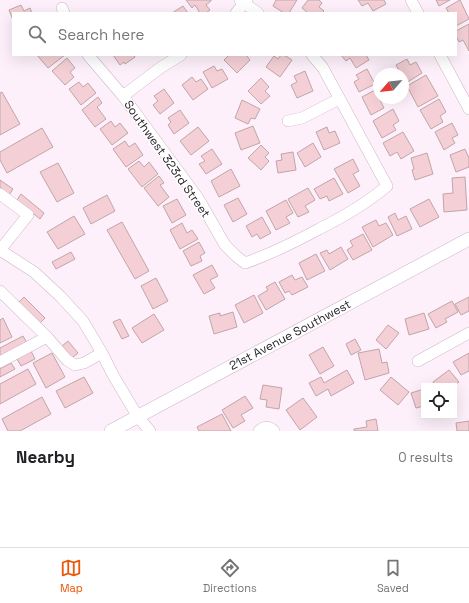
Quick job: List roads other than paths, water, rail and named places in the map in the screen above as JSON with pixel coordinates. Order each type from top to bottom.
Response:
[{"type":"main road","name":"21st Avenue Southwest","points":[[111,431],[469,239]]},
{"type":"street","points":[[411,0],[417,12]]},
{"type":"street","points":[[237,12],[244,1],[257,12]]},
{"type":"street","name":"Southwest 323rd Street","points":[[89,56],[123,96],[198,198],[225,245],[245,263],[286,246],[333,222],[371,200],[387,186],[340,99]]},
{"type":"street","points":[[123,96],[160,68],[179,56]]},
{"type":"street","points":[[288,120],[302,118],[340,99],[323,68],[313,56]]},
{"type":"street","points":[[441,56],[469,109]]},
{"type":"street","points":[[0,194],[28,215],[0,250],[34,272],[60,296],[83,321],[138,417],[150,431]]},
{"type":"street","points":[[0,291],[47,337],[67,360],[75,365],[84,364],[102,353]]},
{"type":"street","points":[[418,361],[469,333]]},
{"type":"street","points":[[0,362],[47,337]]},
{"type":"street","points":[[138,417],[140,431]]},
{"type":"street","points":[[259,431],[266,427],[274,431]]}]
